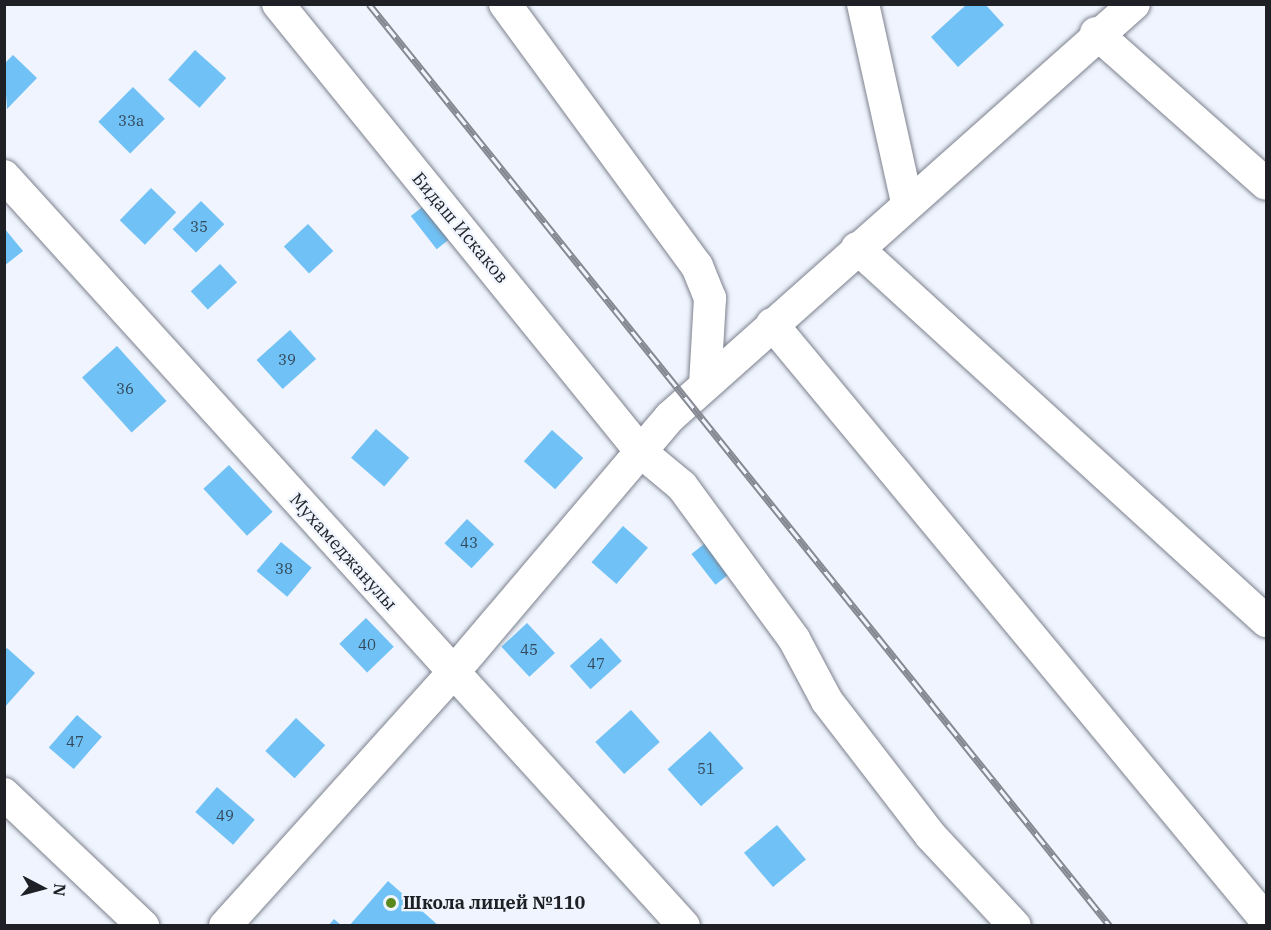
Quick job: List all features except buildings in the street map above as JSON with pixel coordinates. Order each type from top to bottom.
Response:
[{"type":"street","name":"Бидаш Искаков","points":[[278,4],[640,452],[682,486],[794,639],[827,701],[931,836],[1015,926]]},
{"type":"street","points":[[505,4],[697,266],[710,298],[705,386]]},
{"type":"street","points":[[863,4],[907,203]]},
{"type":"street","points":[[225,926],[452,675],[640,452],[705,386],[1096,33],[1134,4]]},
{"type":"street","points":[[1096,33],[1266,184]]},
{"type":"street","name":"Мухамеджанулы","points":[[4,176],[452,675],[684,926]]},
{"type":"street","points":[[857,248],[1266,621]]},
{"type":"street","points":[[772,324],[1266,920]]},
{"type":"street","points":[[4,794],[143,926]]},
{"type":"railway","points":[[369,4],[1110,926]]},
{"type":"place","name":"Школа лицей №110","points":[[391,903]]}]
